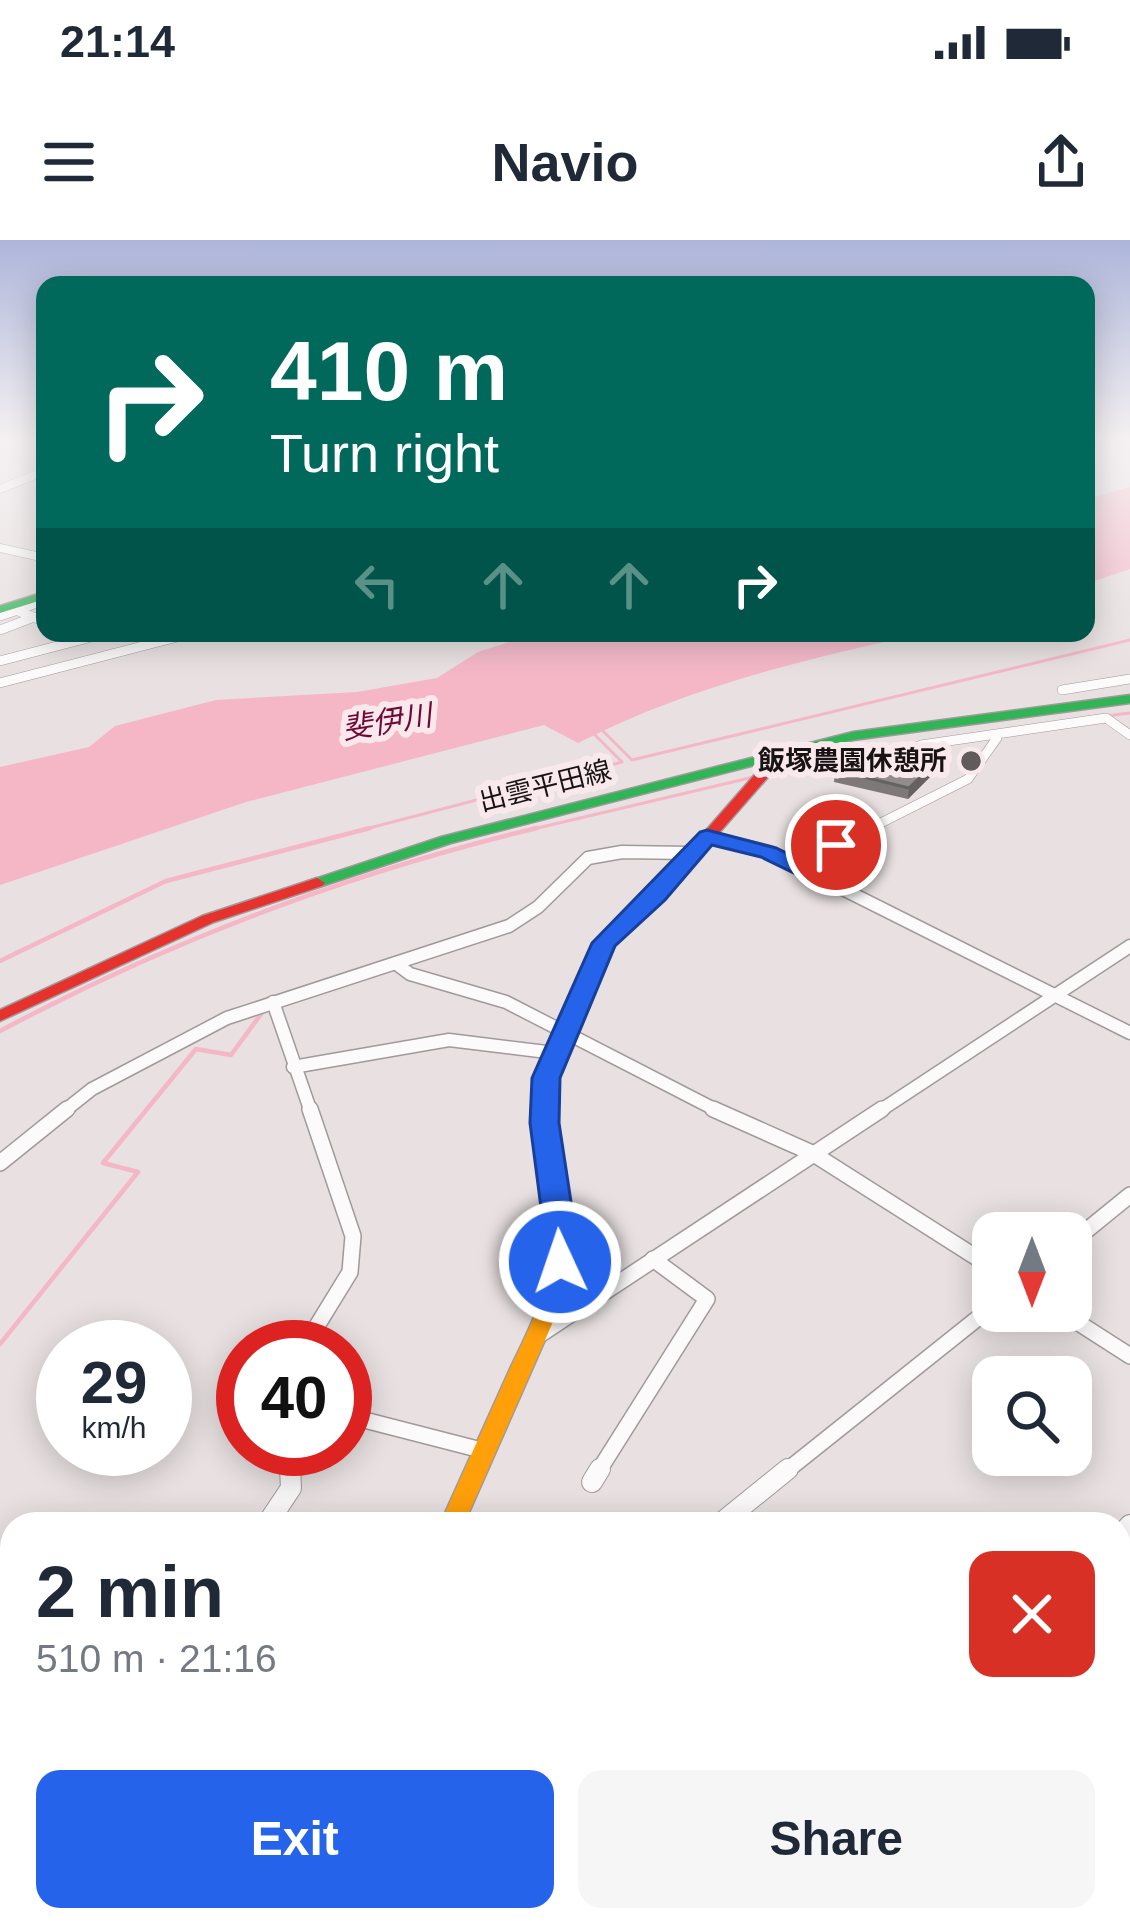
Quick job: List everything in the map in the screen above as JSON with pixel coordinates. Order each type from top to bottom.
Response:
[{"type":"main road","points":[[7,611],[36,601]]},
{"type":"main road","name":"出雲平田線","points":[[0,1016],[188,927],[446,839],[853,736],[1130,699]]},
{"type":"main road","points":[[457,1512],[535,1339],[560,1262],[560,1228],[544,1123],[546,1078],[604,943],[657,895],[771,765],[853,736]]},
{"type":"street","points":[[0,548],[36,556]]},
{"type":"street","points":[[7,611],[36,619]]},
{"type":"street","points":[[0,630],[36,621]]},
{"type":"street","points":[[0,661],[72,642]]},
{"type":"street","points":[[0,683],[158,642]]},
{"type":"street","points":[[1062,690],[1130,679]]},
{"type":"street","points":[[921,746],[1106,718],[1130,735]]},
{"type":"street","points":[[794,866],[968,779],[997,738]]},
{"type":"street","points":[[707,837],[769,852],[1130,1033]]},
{"type":"street","points":[[0,1163],[92,1089],[226,1018],[509,926],[538,907],[588,858],[622,851],[691,853]]},
{"type":"street","points":[[535,1339],[1130,946]]},
{"type":"street","points":[[398,965],[410,974],[506,1002],[679,1094],[812,1153],[972,1255]]},
{"type":"street","points":[[273,1002],[352,1236],[350,1272],[321,1320]]},
{"type":"street","points":[[293,1066],[449,1040],[555,1053]]},
{"type":"street","points":[[1092,1226],[1130,1195]]},
{"type":"street","points":[[592,1482],[706,1299],[653,1259]]},
{"type":"street","points":[[735,1512],[972,1323]]},
{"type":"street","points":[[1092,1332],[1130,1356]]},
{"type":"street","points":[[372,1422],[484,1451]]},
{"type":"street","points":[[275,1512],[291,1488],[290,1476]]},
{"type":"water","points":[[1095,517],[1130,517],[1130,569],[1095,581]]},
{"type":"water","name":"斐伊川","points":[[510,642],[886,642],[704,690],[578,743],[544,725],[246,802],[0,885],[0,767],[89,747],[115,726],[216,700],[357,692],[437,678],[478,652]]},
{"type":"building","points":[[899,746],[942,756],[909,788],[835,770],[852,753],[861,755],[867,749],[892,754]]},
{"type":"waterway","points":[[600,728],[632,760],[1130,640]]},
{"type":"waterway","points":[[1106,716],[1130,713]]},
{"type":"waterway","points":[[358,831],[622,762],[590,730]]},
{"type":"waterway","points":[[775,772],[869,748],[922,742]]},
{"type":"waterway","points":[[529,830],[758,776]]},
{"type":"waterway","points":[[0,961],[166,881],[370,828]]},
{"type":"waterway","points":[[529,830],[537,828]]},
{"type":"waterway","points":[[0,1031],[130,967],[262,912],[398,866],[529,830]]},
{"type":"waterway","points":[[525,831],[529,830]]},
{"type":"waterway","points":[[0,1344],[138,1172],[103,1163],[196,1049],[231,1055],[264,1010]]},
{"type":"traffic: fast","points":[[0,610],[36,598]]},
{"type":"traffic: fast","points":[[317,883],[446,840],[853,736],[1130,699]]},
{"type":"traffic: slow","points":[[457,1512],[545,1315],[560,1261],[545,1123],[546,1078],[554,1056]]},
{"type":"traffic: jam","points":[[554,1056],[604,943],[657,895],[763,774],[781,762]]},
{"type":"traffic: jam","points":[[0,1016],[208,919],[317,883]]},
{"type":"place","name":"飯塚農園休憩所","points":[[971,761]]},
{"type":"route","points":[[560,1262],[560,1228],[544,1123],[546,1078],[604,943],[657,895],[707,837],[769,852],[794,866],[836,845]]}]
